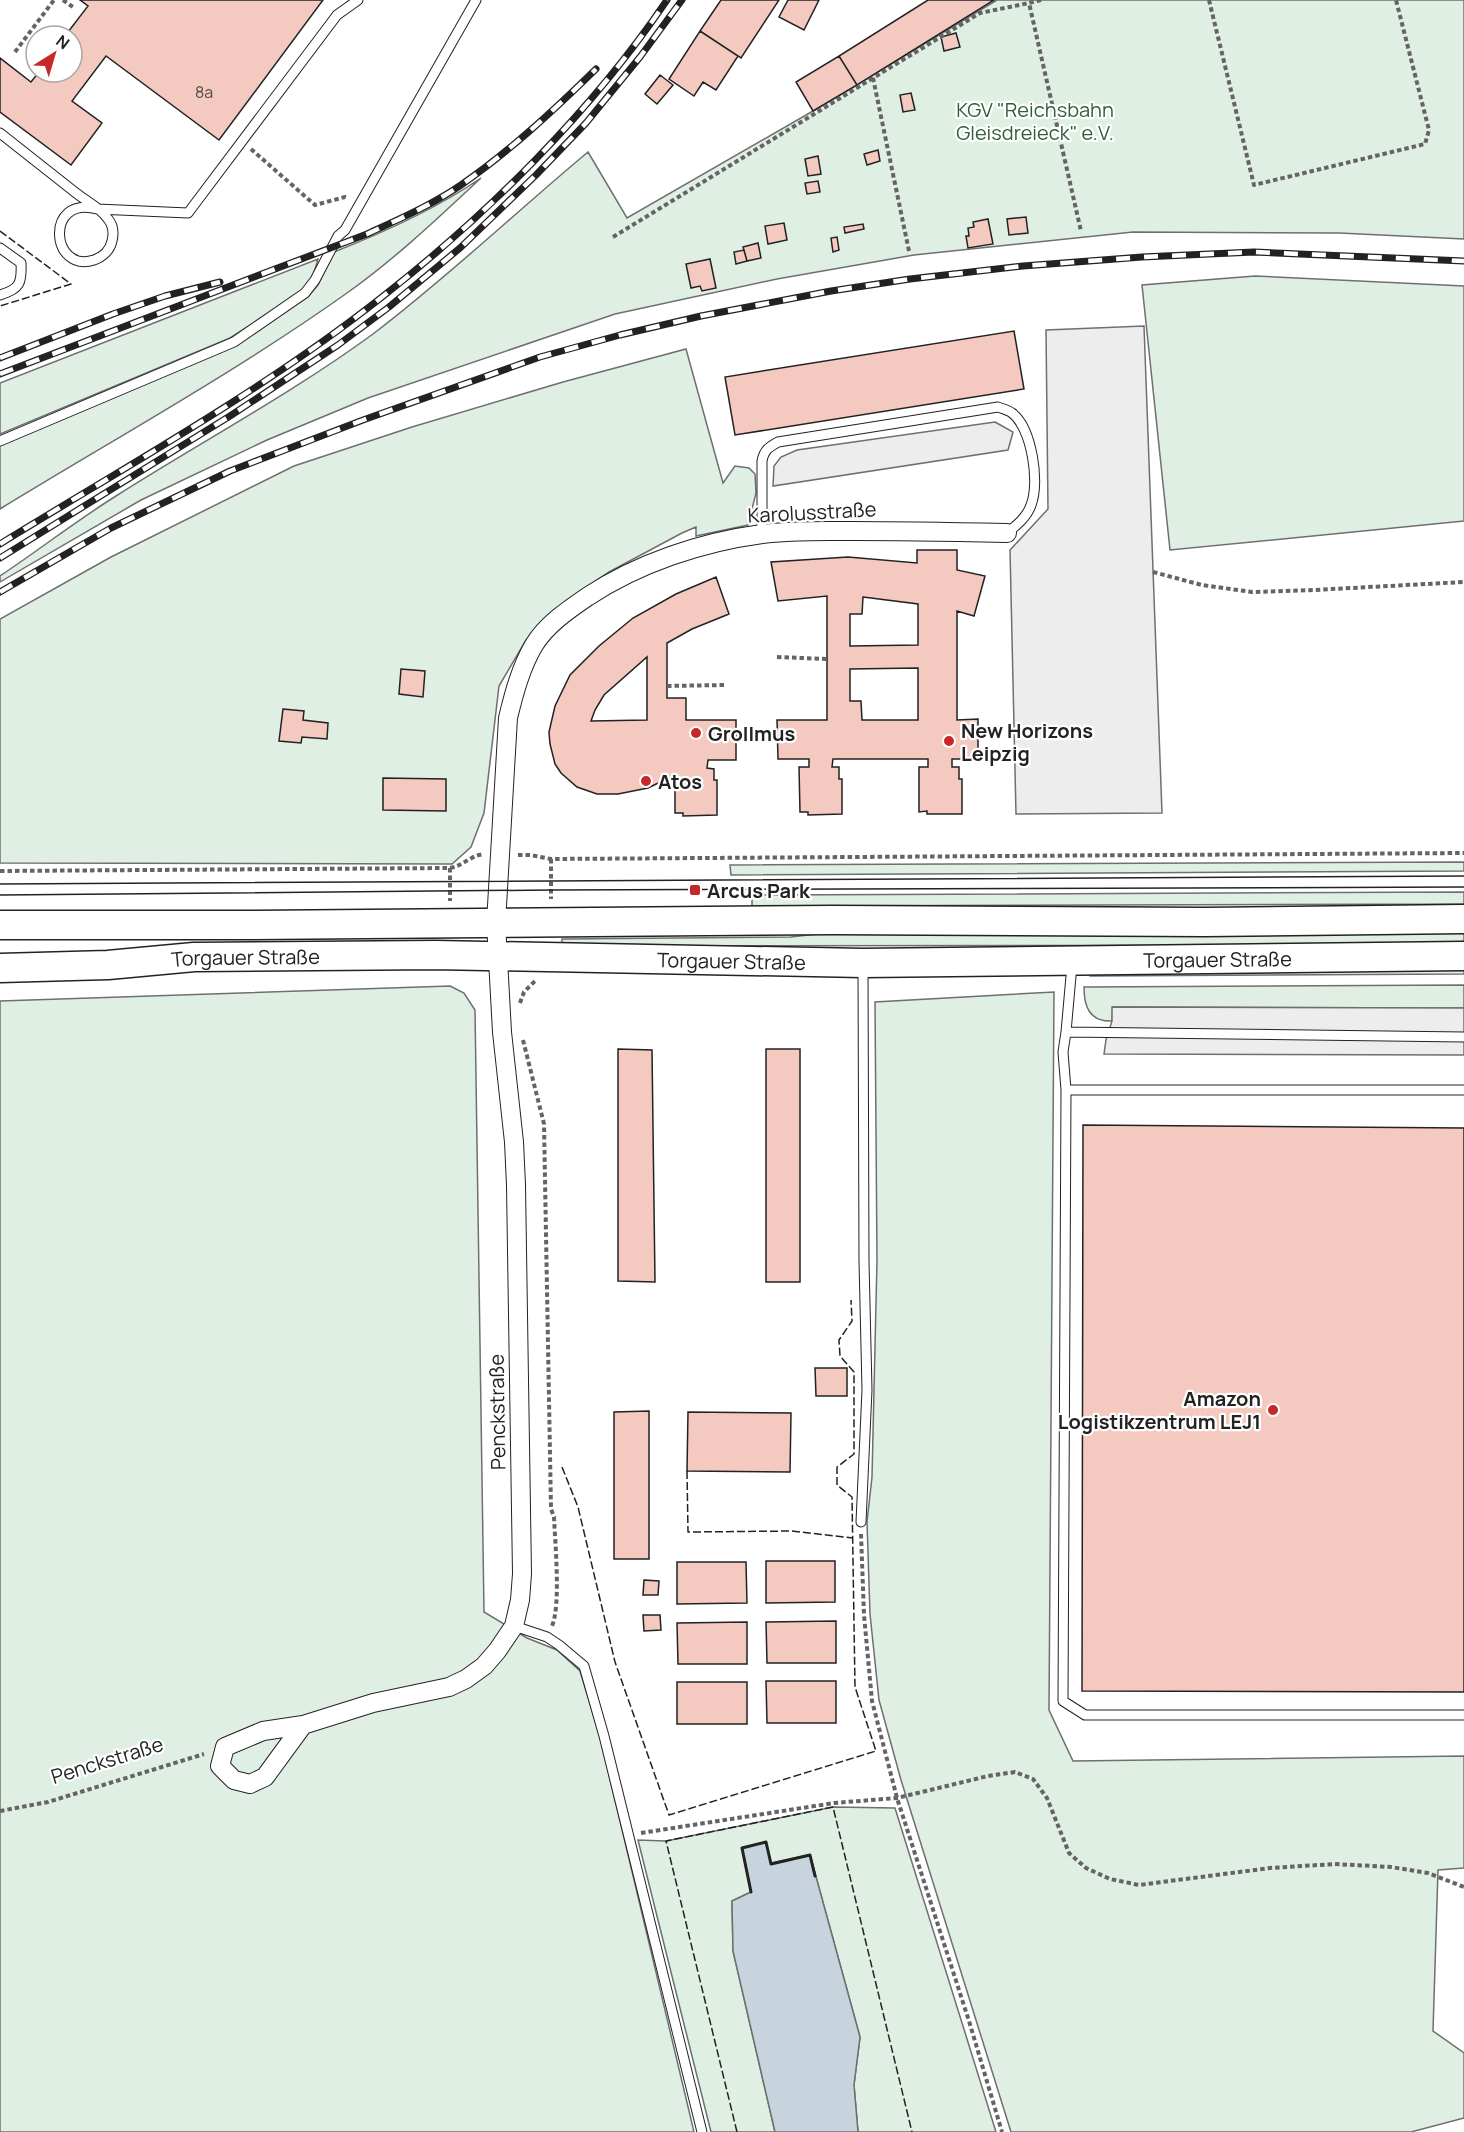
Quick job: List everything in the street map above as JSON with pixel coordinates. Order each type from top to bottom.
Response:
[{"type":"main road","name":"Torgauer Straße","points":[[0,925],[833,920],[1205,922],[1464,919]]},
{"type":"main road","name":"Torgauer Straße","points":[[0,968],[108,965],[194,957],[498,956],[863,963],[1464,956]]},
{"type":"street","name":"Karolusstraße","points":[[498,956],[496,923],[508,718],[516,685],[534,644],[561,614],[601,588],[633,572],[685,552],[762,534],[806,531],[907,531],[1007,534]]},
{"type":"street","name":"Penckstraße","points":[[225,1747],[263,1731],[303,1725],[373,1703],[449,1687],[466,1679],[484,1666],[498,1651],[514,1626],[520,1600],[522,1574],[516,1185],[514,1142],[502,1032],[498,956]]},
{"type":"street","points":[[225,1747],[220,1766],[234,1780],[250,1784],[265,1777],[303,1725]]},
{"type":"lane","points":[[0,133],[97,209],[110,220],[113,237],[111,245],[107,252],[95,260],[80,261],[62,248],[59,240],[60,224],[65,216],[80,207],[97,209],[188,213],[337,15],[358,0]]},
{"type":"lane","points":[[0,441],[234,342],[305,293],[315,280],[338,236],[345,230],[477,0]]},
{"type":"lane","points":[[0,248],[21,263],[21,279],[13,291],[0,295]]},
{"type":"lane","points":[[762,534],[762,461],[769,447],[778,442],[999,407],[1011,412],[1021,423],[1028,436],[1036,487],[1031,506],[1022,521],[1007,534]]},
{"type":"lane","points":[[1072,962],[1064,1052],[1066,1090],[1063,1701],[1085,1715],[1464,1715]]},
{"type":"lane","points":[[861,1522],[867,1390],[863,963]]},
{"type":"lane","points":[[1066,1032],[1464,1037]]},
{"type":"lane","points":[[1066,1090],[1464,1090]]},
{"type":"lane","points":[[514,1626],[547,1638],[584,1666],[604,1736],[702,2132]]},
{"type":"path","points":[[15,52],[54,0]]},
{"type":"path","points":[[63,0],[73,7]]},
{"type":"path","points":[[613,237],[980,13],[1041,0]]},
{"type":"path","points":[[1209,0],[1254,185],[1425,144],[1429,130],[1396,0]]},
{"type":"path","points":[[1029,3],[1081,231]]},
{"type":"path","points":[[873,78],[909,251]]},
{"type":"path","points":[[242,141],[315,205],[345,197],[361,202]]},
{"type":"path","points":[[1153,572],[1202,585],[1252,592],[1314,591],[1464,582]]},
{"type":"path","points":[[777,657],[827,658]]},
{"type":"path","points":[[667,686],[726,685]]},
{"type":"path","points":[[0,871],[450,868],[460,867],[471,856],[500,855],[530,855],[551,859],[1464,853]]},
{"type":"path","points":[[520,1010],[524,992],[535,981]]},
{"type":"path","points":[[523,1036],[544,1124],[550,1509],[554,1517],[556,1575],[556,1617],[547,1638]]},
{"type":"path","points":[[861,1522],[864,1615],[872,1701],[897,1798],[969,2021],[1002,2132]]},
{"type":"path","name":"Penckstraße","points":[[0,1811],[48,1802],[225,1747]]},
{"type":"path","points":[[629,1835],[834,1803],[897,1798],[988,1776],[1016,1772],[1033,1779],[1047,1797],[1069,1853],[1086,1868],[1110,1879],[1139,1886],[1270,1868],[1335,1864],[1391,1867],[1428,1873],[1464,1887]]},
{"type":"green space","name":"KGV \"Reichsbahn Gleisdreieck\" e.V.","points":[[997,0],[1464,0],[1464,239],[1339,233],[1133,232],[914,255],[777,279],[615,314],[368,398],[267,440],[141,500],[0,582],[0,576],[101,506],[278,397],[373,334],[428,290],[588,152],[627,218],[813,111]]},
{"type":"green space","points":[[481,178],[382,266],[305,322],[219,377],[0,509],[0,445],[235,346],[308,297],[318,285],[334,252],[410,219]]},
{"type":"green space","points":[[318,259],[313,276],[302,291],[230,338],[0,434],[0,383]]},
{"type":"green space","points":[[1255,276],[1464,286],[1464,521],[1170,550],[1142,285]]},
{"type":"green space","points":[[686,349],[723,483],[735,466],[749,468],[755,474],[756,493],[748,525],[696,536],[696,527],[682,533],[609,572],[568,600],[526,640],[499,686],[484,813],[471,847],[452,864],[0,863],[0,619],[111,557],[294,466],[412,427],[563,382]]},
{"type":"green space","points":[[1464,862],[1464,871],[731,875],[730,865]]},
{"type":"green space","points":[[1464,892],[1464,904],[752,906],[752,895]]},
{"type":"green space","points":[[1464,926],[1464,945],[562,946],[562,939],[791,937],[861,929]]},
{"type":"green space","points":[[1464,966],[1464,974],[1091,976],[1101,968]]},
{"type":"green space","points":[[1464,985],[1464,1008],[1113,1007],[1112,1021],[1104,1021],[1093,1016],[1085,1000],[1084,987]]},
{"type":"green space","points":[[450,986],[464,993],[475,1010],[484,1612],[527,1638],[557,1650],[580,1671],[600,1737],[694,2132],[0,2132],[0,1001]]},
{"type":"green space","points":[[1054,992],[1049,1710],[1073,1761],[1464,1756],[1464,1868],[1438,1870],[1433,2031],[1464,2053],[1464,2118],[1411,2132],[1011,2132],[901,1780],[879,1700],[870,1614],[867,1522],[872,1477],[877,1260],[875,1002]]},
{"type":"green space","points":[[833,1807],[895,1808],[996,2132],[858,2132],[854,2085],[860,2037],[810,1855],[771,1864],[766,1843],[742,1848],[751,1892],[732,1901],[733,1951],[775,2132],[711,2132],[638,1840],[666,1841]]},
{"type":"shaded area","points":[[1144,326],[1162,813],[1016,814],[1010,550],[1048,509],[1046,330]]},
{"type":"shaded area","points":[[995,422],[1013,432],[1008,450],[773,486],[774,466],[781,457],[797,450]]},
{"type":"shaded area","points":[[1112,1007],[1464,1008],[1464,1055],[1104,1054],[1112,1021]]},
{"type":"shaded area","points":[[766,1842],[771,1863],[810,1855],[860,2037],[854,2085],[858,2132],[775,2132],[733,1951],[732,1901],[751,1892],[742,1848]]},
{"type":"building","points":[[80,0],[323,0],[219,140],[106,56],[72,101],[102,123],[71,165],[0,112],[0,58],[24,77],[24,84],[84,84],[84,24],[74,24],[88,6]]},
{"type":"building","points":[[721,0],[779,0],[741,58],[700,31]]},
{"type":"building","points":[[788,0],[819,0],[804,30],[779,17]]},
{"type":"building","points":[[928,0],[994,0],[857,85],[839,56]]},
{"type":"building","points":[[700,31],[738,56],[716,90],[703,82],[694,96],[669,79]]},
{"type":"building","points":[[956,33],[960,47],[944,51],[941,37]]},
{"type":"building","points":[[839,56],[857,85],[813,111],[796,82]]},
{"type":"building","points":[[660,75],[673,85],[657,104],[645,94]]},
{"type":"building","points":[[911,93],[915,110],[903,112],[900,95]]},
{"type":"building","points":[[878,150],[880,161],[867,165],[864,154]]},
{"type":"building","points":[[818,156],[821,174],[808,176],[805,159]]},
{"type":"building","points":[[818,181],[820,192],[807,194],[805,183]]},
{"type":"building","points":[[1026,217],[1028,233],[1009,235],[1007,219]]},
{"type":"building","points":[[988,219],[993,244],[968,248],[966,236],[969,236],[968,228],[974,227],[973,222]]},
{"type":"building","points":[[784,223],[787,240],[768,244],[765,226]]},
{"type":"building","points":[[863,224],[864,229],[845,233],[844,227]]},
{"type":"building","points":[[837,237],[839,250],[833,252],[831,238]]},
{"type":"building","points":[[758,243],[761,258],[747,261],[743,247]]},
{"type":"building","points":[[744,250],[747,261],[736,264],[734,252]]},
{"type":"building","points":[[710,259],[716,288],[702,291],[700,286],[691,288],[686,264]]},
{"type":"building","points":[[1014,331],[1024,389],[735,435],[725,377]]},
{"type":"building","points":[[917,550],[957,550],[957,570],[985,576],[974,616],[957,611],[957,720],[978,719],[978,759],[952,759],[952,767],[959,767],[959,779],[962,779],[962,814],[919,812],[919,767],[928,767],[928,759],[833,759],[832,767],[839,767],[839,779],[842,779],[842,814],[808,815],[808,812],[800,812],[799,767],[809,767],[809,759],[778,759],[777,720],[827,720],[827,596],[778,601],[771,562],[848,557],[917,563]],"holes":[[[863,597],[918,604],[918,645],[850,646],[850,614],[862,614]],[[918,668],[918,720],[862,720],[861,701],[850,701],[850,669]]]},
{"type":"building","points":[[716,577],[729,614],[692,629],[667,643],[667,698],[686,698],[686,720],[736,720],[736,760],[708,760],[707,768],[714,769],[714,780],[717,780],[717,815],[683,816],[683,813],[675,813],[675,775],[648,788],[618,794],[597,794],[577,787],[561,773],[555,764],[550,744],[549,732],[555,706],[570,675],[599,646],[633,618],[676,594]],"holes":[[[647,657],[647,720],[591,721],[604,695]]]},
{"type":"building","points":[[401,669],[425,671],[423,697],[399,694]]},
{"type":"building","points":[[283,709],[304,711],[303,720],[328,723],[327,739],[302,737],[301,743],[279,741]]},
{"type":"building","points":[[383,778],[446,779],[446,811],[383,810]]},
{"type":"building","points":[[618,1049],[652,1050],[655,1282],[618,1281]]},
{"type":"building","points":[[766,1049],[800,1049],[800,1282],[766,1282]]},
{"type":"building","name":"Amazon Logistikzentrum LEJ1","points":[[1083,1125],[1464,1128],[1464,1692],[1082,1691]]},
{"type":"building","points":[[815,1368],[847,1368],[847,1396],[816,1396]]},
{"type":"building","points":[[649,1411],[649,1559],[614,1559],[614,1412]]},
{"type":"building","points":[[688,1412],[791,1413],[790,1472],[687,1471]]},
{"type":"building","points":[[766,1561],[835,1561],[835,1602],[766,1603]]},
{"type":"building","points":[[677,1562],[746,1562],[747,1603],[677,1604]]},
{"type":"building","points":[[644,1580],[659,1581],[658,1595],[643,1595]]},
{"type":"building","points":[[643,1615],[660,1615],[661,1630],[644,1631]]},
{"type":"building","points":[[836,1621],[836,1663],[767,1663],[766,1622]]},
{"type":"building","points":[[747,1622],[747,1664],[678,1664],[677,1623]]},
{"type":"building","points":[[766,1681],[836,1681],[836,1723],[767,1723]]},
{"type":"building","points":[[677,1682],[747,1682],[747,1724],[677,1724]]},
{"type":"tram line","points":[[0,884],[1464,876]]},
{"type":"tram line","points":[[0,895],[551,890],[1464,887]]},
{"type":"railway","points":[[0,544],[243,396],[382,297],[460,232],[536,159],[606,82],[667,0]]},
{"type":"railway","points":[[0,558],[230,416],[338,345],[389,307],[460,248],[586,123],[640,57],[682,0]]},
{"type":"railway","points":[[0,374],[367,234],[427,205],[461,185],[497,158],[596,69]]},
{"type":"railway","points":[[0,592],[111,528],[230,471],[363,420],[540,357],[701,316],[831,291],[910,279],[1023,266],[1142,257],[1254,252],[1464,261]]},
{"type":"railway","points":[[0,358],[165,296],[220,282]]},
{"type":"fence","points":[[0,231],[71,284],[0,306]]},
{"type":"fence","points":[[562,1467],[578,1507],[615,1662],[669,1815],[876,1751],[855,1687],[852,1497],[837,1485],[837,1467],[854,1454],[854,1372],[840,1356],[839,1340],[852,1321],[851,1300]]},
{"type":"fence","points":[[687,1471],[688,1532],[792,1531],[853,1538]]},
{"type":"fence","points":[[737,2132],[666,1841],[833,1807],[912,2132]]},
{"type":"wall","points":[[751,1892],[742,1848],[766,1842],[771,1864],[810,1855],[815,1876]]},
{"type":"place","name":"Grollmus","points":[[696,733]]},
{"type":"place","name":"New Horizons Leipzig","points":[[949,741]]},
{"type":"place","name":"Atos","points":[[646,781]]},
{"type":"place","name":"Arcus Park","points":[[695,890]]},
{"type":"place","name":"Amazon Logistikzentrum LEJ1","points":[[1273,1410]]}]
